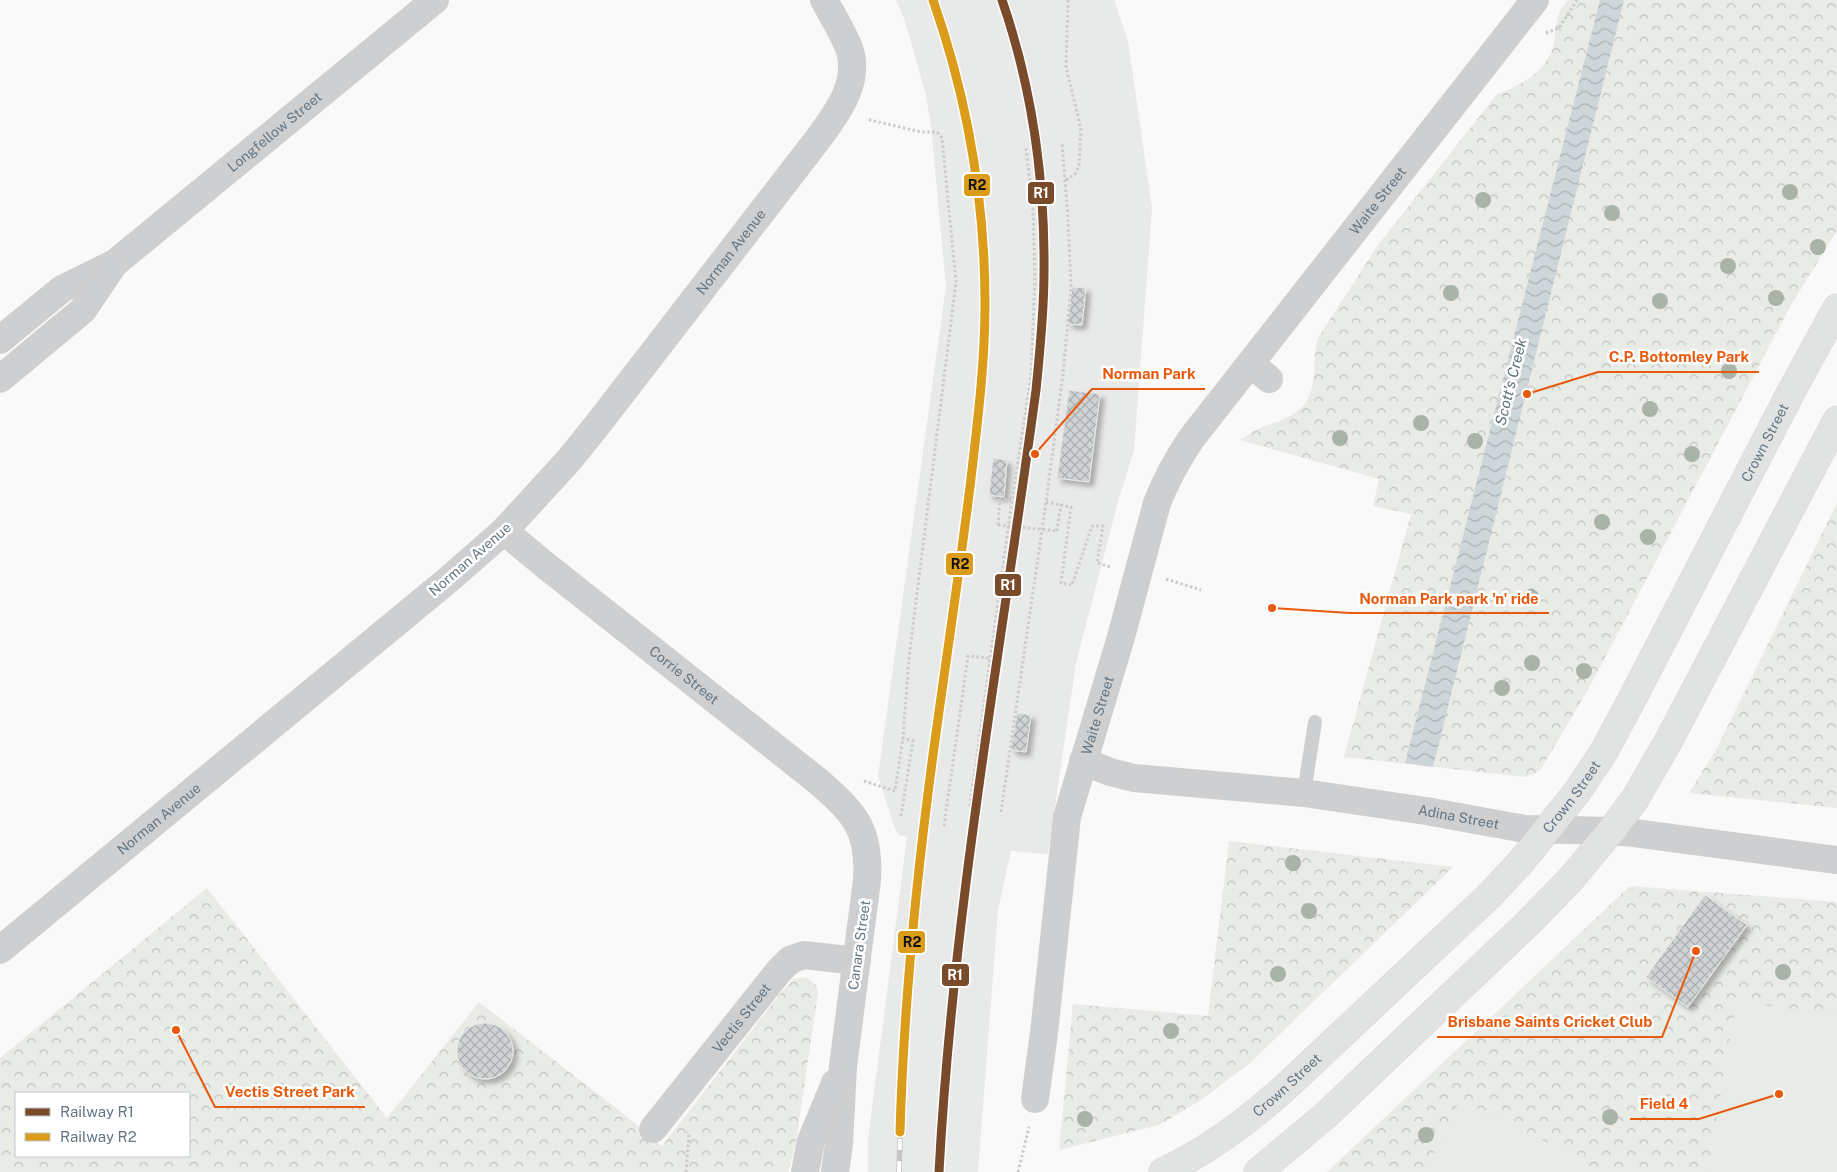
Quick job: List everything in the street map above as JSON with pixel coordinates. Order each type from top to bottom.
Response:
[{"type":"main road","name":"Crown Street","points":[[1163,1172],[1210,1145],[1266,1106],[1489,896],[1521,862],[1566,808],[1602,753],[1629,705],[1791,392],[1837,308]]},
{"type":"main road","points":[[1258,1172],[1326,1115],[1527,924],[1570,880],[1611,831],[1634,799],[1669,740],[1837,420]]},
{"type":"street","name":"Longfellow Street","points":[[0,340],[62,289],[115,263],[435,0]]},
{"type":"street","name":"Norman Avenue","points":[[0,950],[504,531],[570,460],[837,112],[850,84],[852,64],[850,50],[824,0]]},
{"type":"street","name":"Waite Street","points":[[1035,1098],[1044,1034],[1067,817],[1157,503],[1165,483],[1175,462],[1191,439],[1260,372],[1512,43],[1535,0]]},
{"type":"street","name":"Longfellow Street","points":[[0,379],[83,310],[115,263]]},
{"type":"street","name":"Corrie Street","points":[[504,531],[545,566],[819,782],[848,809],[860,826]]},
{"type":"street","name":"Adina Street","points":[[1083,762],[1134,778],[1304,793],[1426,811],[1525,829],[1611,831],[1837,860]]},
{"type":"street","name":"Canara Street","points":[[835,1172],[839,1144],[843,1066],[868,865],[864,836],[860,826]]},
{"type":"street","name":"Vectis Street","points":[[653,1129],[779,971],[790,960],[804,955],[857,961]]},
{"type":"street","name":"Canara Street","points":[[806,1172],[811,1141],[843,1066]]},
{"type":"lane","points":[[1304,793],[1315,722]]},
{"type":"path","points":[[1066,180],[1076,173],[1079,165],[1081,129],[1066,67],[1068,0]]},
{"type":"path","points":[[862,119],[921,132],[937,132],[942,138],[956,282],[909,657],[903,738],[895,791],[864,781]]},
{"type":"path","points":[[1001,812],[1046,502],[1071,288],[1066,180],[1062,143]]},
{"type":"path","points":[[970,806],[989,658],[1031,376],[1035,288],[1033,210],[1026,148]]},
{"type":"path","points":[[1012,500],[1000,499],[998,525],[1058,531],[1061,504]]},
{"type":"path","points":[[1046,502],[1071,507],[1061,584],[1072,585],[1092,526],[1104,526],[1097,563],[1111,567]]},
{"type":"path","points":[[1160,578],[1201,590]]},
{"type":"path","points":[[944,826],[968,656],[989,658]]},
{"type":"path","points":[[901,816],[913,741],[903,738]]},
{"type":"path","points":[[1018,1172],[1035,1098]]},
{"type":"shaded area","points":[[896,0],[1114,0],[1128,41],[1152,208],[1134,451],[1119,498],[1076,663],[1048,854],[1011,851],[998,910],[978,1172],[868,1172],[868,1140],[907,837],[899,835],[895,829],[878,776],[946,286],[931,127],[926,95],[905,21]]},
{"type":"green space","points":[[1568,0],[1837,0],[1837,230],[1790,307],[1590,686],[1541,769],[1525,777],[1344,757],[1411,514],[1373,506],[1379,479],[1240,440],[1257,429],[1285,419],[1305,404],[1312,387],[1318,338],[1378,245],[1497,94],[1522,83],[1544,65],[1553,48],[1559,13]]},
{"type":"green space","points":[[1837,503],[1837,808],[1689,793],[1717,748]]},
{"type":"green space","points":[[1229,841],[1453,867],[1250,1063],[1201,1100],[1159,1125],[1059,1150],[1073,1004],[1208,1016]]},
{"type":"green space","points":[[1630,886],[1837,902],[1837,1172],[1327,1172]]},
{"type":"green space","points":[[207,888],[387,1118],[479,1002],[662,1146],[783,990],[794,979],[806,977],[816,985],[818,993],[795,1148],[788,1172],[0,1172],[0,1058]]},
{"type":"green space","points":[[1736,1001],[1837,1016],[1837,1172],[1708,1172]]},
{"type":"green space","points":[[1460,1100],[1583,1160],[1577,1172],[1425,1172]]},
{"type":"water","name":"Scott's Creek","points":[[1600,0],[1624,0],[1433,767],[1405,763]]},
{"type":"building","points":[[1072,287],[1086,288],[1082,325],[1068,324]]},
{"type":"building","points":[[1069,390],[1100,394],[1089,482],[1057,478]]},
{"type":"building","points":[[993,458],[1007,460],[1004,497],[989,495]]},
{"type":"building","points":[[1017,713],[1031,715],[1026,752],[1011,750]]},
{"type":"building","points":[[1705,895],[1747,925],[1688,1007],[1646,977]]},
{"type":"building","points":[[479,1023],[491,1023],[501,1027],[509,1035],[513,1051],[509,1067],[501,1075],[491,1079],[479,1079],[469,1075],[461,1067],[457,1057],[457,1045],[461,1035],[469,1027]]},
{"type":"railway","points":[[899,1172],[903,1035],[917,877],[981,395],[985,303],[979,203],[962,99],[933,0]]},
{"type":"rail line","name":"R2","points":[[900,1132],[908,979],[918,878],[970,487],[985,327],[982,227],[972,150],[955,74],[933,0]]},
{"type":"rail line","name":"R1","points":[[939,1172],[955,976],[980,780],[1036,390],[1043,302],[1044,238],[1035,135],[1021,66],[1002,0]]},
{"type":"place","name":"C.P. Bottomley Park","points":[[1527,394]]},
{"type":"place","name":"Norman Park","points":[[1035,454]]},
{"type":"place","name":"Norman Park park 'n' ride","points":[[1272,608]]},
{"type":"place","name":"Brisbane Saints Cricket Club","points":[[1696,951]]},
{"type":"place","name":"Vectis Street Park","points":[[176,1030]]},
{"type":"place","name":"Field 4","points":[[1779,1094]]}]
